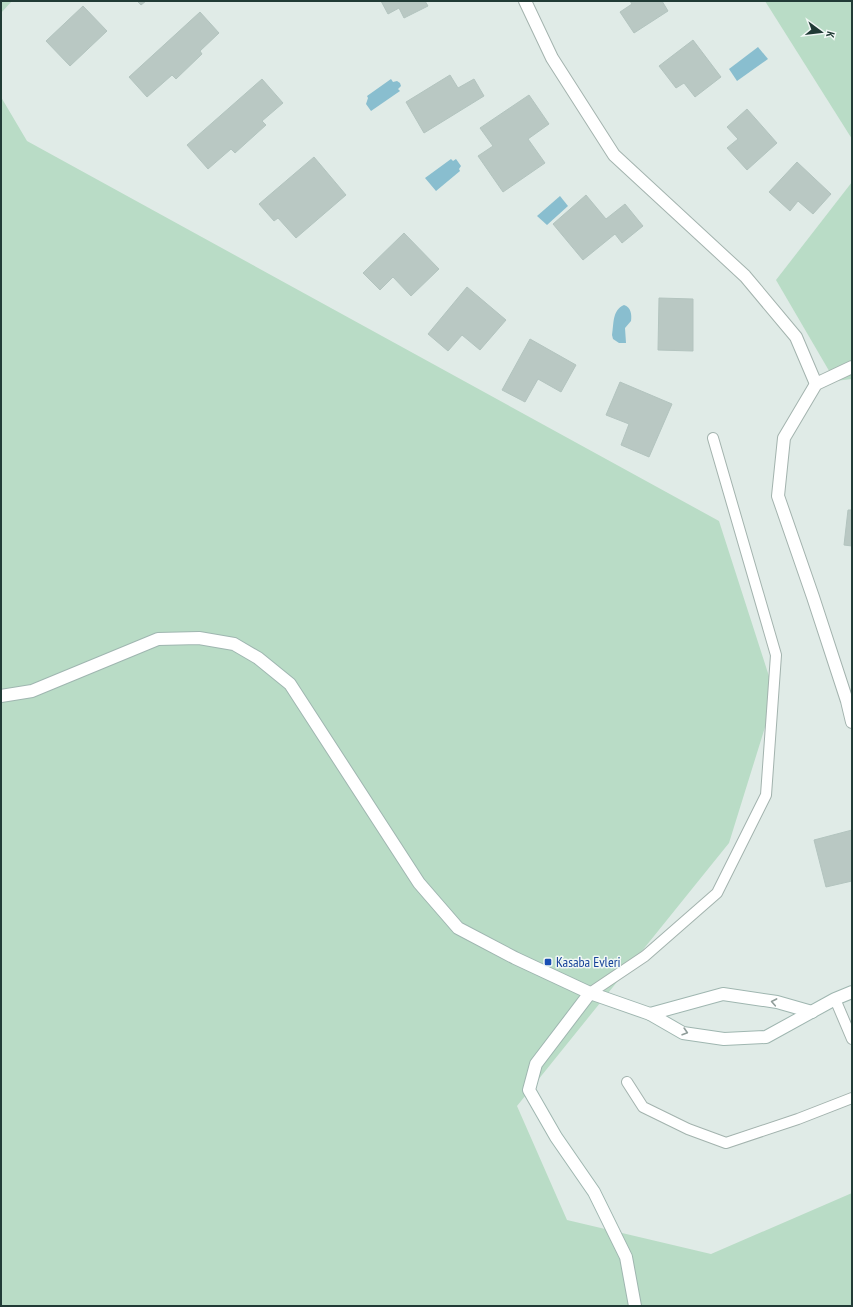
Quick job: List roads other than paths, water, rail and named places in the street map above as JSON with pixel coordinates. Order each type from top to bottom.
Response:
[{"type":"street","points":[[525,1],[552,58],[614,155],[745,276],[796,337],[816,384]]},
{"type":"street","points":[[852,367],[816,384],[784,438],[778,496],[813,597],[847,701],[852,722]]},
{"type":"street","points":[[1,696],[32,691],[158,639],[199,638],[234,644],[258,658],[290,684],[419,883],[458,928],[515,958],[590,993],[650,1014],[683,1033],[724,1039],[766,1037],[835,999],[852,992]]},
{"type":"street","points":[[590,993],[536,1064],[529,1090],[556,1137],[594,1192],[626,1257],[635,1306]]},
{"type":"street","points":[[650,1014],[723,994],[776,1002],[812,1012]]},
{"type":"lane","points":[[590,993],[645,956],[717,893],[766,795],[776,655],[713,438]]},
{"type":"lane","points":[[835,999],[852,1039]]},
{"type":"lane","points":[[626,1082],[643,1107],[688,1129],[726,1143],[798,1119],[852,1098]]},
{"type":"water","points":[[758,47],[768,59],[737,81],[729,69]]},
{"type":"water","points":[[391,79],[393,82],[397,81],[400,83],[401,86],[398,89],[400,91],[371,111],[366,104],[368,98],[367,96]]},
{"type":"water","points":[[451,159],[453,161],[456,159],[461,166],[459,169],[460,171],[436,191],[425,178]]},
{"type":"water","points":[[560,196],[568,206],[547,225],[537,216]]},
{"type":"water","points":[[624,305],[630,312],[631,321],[625,328],[626,343],[619,343],[613,339],[612,335],[615,314],[620,307]]},
{"type":"place","name":"Kasaba Evleri","points":[[548,962]]}]
